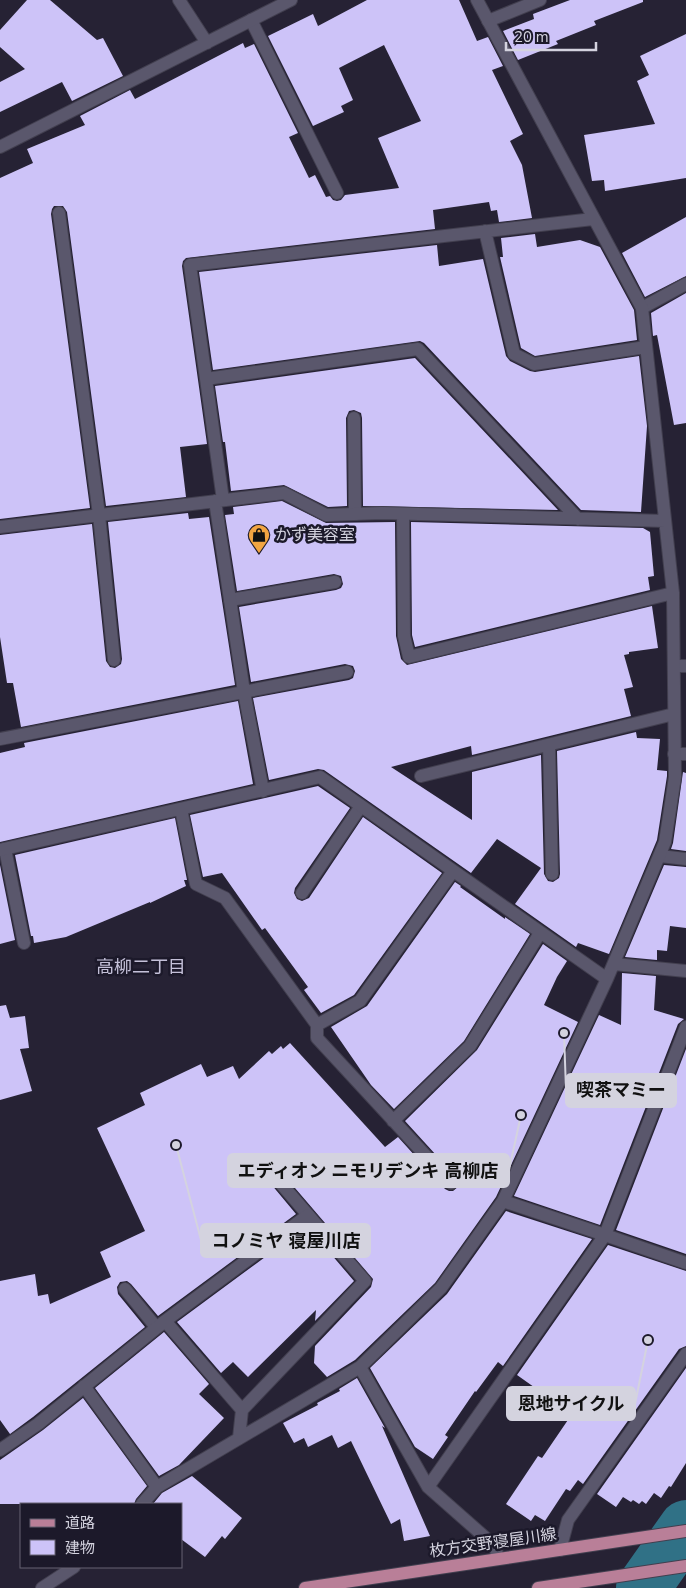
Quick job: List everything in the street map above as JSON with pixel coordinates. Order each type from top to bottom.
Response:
[{"type":"main road","name":"枚方交野寝屋川線","points":[[305,1588],[686,1531]]},
{"type":"main road","points":[[538,1588],[686,1566]]},
{"type":"street","points":[[179,0],[207,43]]},
{"type":"street","points":[[0,147],[291,0]]},
{"type":"street","points":[[143,1503],[157,1487],[360,1367],[441,1288],[503,1201],[608,979],[665,842],[680,754],[674,714],[680,666],[642,308],[477,0]]},
{"type":"street","points":[[488,21],[540,0]]},
{"type":"street","points":[[251,20],[337,193]]},
{"type":"street","points":[[59,213],[99,515],[114,660]]},
{"type":"street","points":[[263,790],[244,692],[230,600],[206,379],[190,265],[593,219]]},
{"type":"street","points":[[485,231],[514,354],[534,364],[646,347]]},
{"type":"street","points":[[642,308],[686,284]]},
{"type":"street","points":[[206,379],[418,349],[578,519]]},
{"type":"street","points":[[354,418],[355,514]]},
{"type":"street","points":[[0,527],[284,493],[326,516],[403,514],[665,522]]},
{"type":"street","points":[[403,514],[404,636],[409,657],[673,593]]},
{"type":"street","points":[[230,600],[335,582]]},
{"type":"street","points":[[0,739],[347,672]]},
{"type":"street","points":[[421,776],[674,714]]},
{"type":"street","points":[[549,745],[552,874]]},
{"type":"street","points":[[24,943],[2,849],[320,777],[608,979]]},
{"type":"street","points":[[302,893],[361,806]]},
{"type":"street","points":[[181,809],[196,884],[226,898],[317,1025],[317,1038],[451,1183]]},
{"type":"street","points":[[660,856],[686,859]]},
{"type":"street","points":[[317,1025],[360,1001],[453,871]]},
{"type":"street","points":[[393,1121],[470,1046],[540,933]]},
{"type":"street","points":[[614,964],[686,970]]},
{"type":"street","points":[[428,1487],[605,1234],[686,1027]]},
{"type":"street","points":[[238,1438],[242,1410],[365,1281],[277,1179]]},
{"type":"street","points":[[503,1201],[605,1234],[686,1264]]},
{"type":"street","points":[[0,1450],[38,1424],[161,1324],[308,1215]]},
{"type":"street","points":[[125,1289],[161,1324],[242,1410]]},
{"type":"street","points":[[560,1550],[568,1520],[686,1354]]},
{"type":"street","points":[[360,1367],[428,1487],[496,1547],[497,1559]]},
{"type":"street","points":[[84,1386],[157,1487]]},
{"type":"street","points":[[42,1588],[72,1568]]},
{"type":"building","points":[[27,0],[50,0],[97,40],[103,38],[123,76],[72,101],[62,82],[0,112],[0,82],[25,69],[0,47],[0,30]]},
{"type":"building","points":[[367,0],[459,0],[477,41],[488,37],[503,66],[492,70],[523,134],[510,141],[522,165],[532,218],[499,222],[497,210],[491,211],[489,202],[433,210],[435,229],[186,258],[182,266],[207,444],[180,447],[186,497],[106,506],[67,212],[63,206],[54,206],[51,214],[90,508],[0,519],[0,178],[33,163],[27,149],[85,125],[80,116],[130,90],[135,99],[243,43],[245,48],[254,44],[298,133],[289,137],[309,178],[315,175],[326,197],[330,196],[333,200],[337,201],[341,200],[345,195],[399,188],[378,138],[421,121],[384,45],[339,68],[353,100],[341,106],[344,112],[313,126],[268,36],[313,14],[318,26]]},
{"type":"building","points":[[570,0],[643,0],[643,2],[594,21],[596,25],[556,41],[558,44],[518,60],[503,31],[534,19],[533,14]]},
{"type":"building","points":[[686,34],[686,178],[605,191],[604,180],[592,181],[584,135],[655,124],[637,81],[649,75],[640,56]]},
{"type":"building","points":[[686,217],[686,276],[645,297],[622,253]]},
{"type":"building","points":[[535,234],[537,247],[580,240],[600,247],[634,310],[637,340],[535,356],[521,348],[500,257],[503,257],[501,238]]},
{"type":"building","points":[[437,245],[439,266],[483,259],[506,356],[510,361],[535,372],[639,356],[647,426],[641,512],[581,510],[424,343],[420,341],[213,370],[199,272]]},
{"type":"building","points":[[686,293],[686,423],[674,425],[657,335],[653,336],[651,313]]},
{"type":"building","points":[[415,358],[558,510],[363,506],[362,418],[361,413],[354,410],[349,411],[346,418],[347,506],[328,507],[284,485],[231,491],[215,386]]},
{"type":"building","points":[[282,501],[326,523],[395,522],[396,636],[401,659],[407,665],[652,606],[658,648],[629,652],[629,654],[624,655],[633,687],[624,689],[631,716],[472,755],[471,746],[391,767],[472,820],[472,772],[541,755],[544,874],[548,881],[553,882],[559,878],[560,874],[557,751],[636,732],[637,738],[660,739],[657,770],[667,771],[667,776],[657,840],[609,954],[578,943],[576,947],[515,904],[541,868],[497,839],[471,873],[324,770],[318,769],[269,780],[253,698],[349,680],[353,678],[355,671],[353,666],[345,664],[251,682],[239,607],[336,590],[341,588],[343,584],[341,576],[334,574],[237,591],[225,515],[234,514],[233,507]]},
{"type":"building","points":[[188,513],[189,519],[209,517],[235,685],[21,727],[13,683],[7,683],[0,637],[0,535],[92,524],[106,661],[110,667],[115,668],[121,664],[122,659],[108,522]]},
{"type":"building","points":[[411,522],[643,528],[650,532],[654,576],[648,577],[650,590],[415,647],[412,635]]},
{"type":"building","points":[[238,701],[253,784],[0,842],[0,753],[25,747],[24,743]]},
{"type":"building","points":[[683,772],[686,773],[686,851],[671,849]]},
{"type":"building","points":[[318,786],[350,808],[295,888],[294,893],[297,899],[302,901],[309,898],[363,817],[442,873],[354,995],[321,1013],[304,990],[308,987],[265,928],[262,930],[222,873],[203,877],[190,815]]},
{"type":"building","points":[[175,818],[187,880],[184,880],[186,886],[150,903],[66,937],[34,943],[15,855]]},
{"type":"building","points":[[0,865],[15,940],[0,944]]},
{"type":"building","points":[[664,865],[686,867],[686,928],[670,926],[667,951],[657,950],[657,960],[625,957]]},
{"type":"building","points":[[455,882],[505,919],[505,917],[530,934],[464,1041],[394,1109],[371,1085],[331,1027],[367,1006]]},
{"type":"building","points":[[543,944],[567,961],[544,1005],[578,1022],[496,1197],[435,1283],[355,1360],[327,1377],[314,1363],[315,1346],[371,1287],[373,1279],[283,1174],[275,1171],[269,1177],[271,1184],[296,1214],[158,1316],[131,1284],[127,1281],[120,1282],[117,1287],[118,1294],[145,1327],[10,1434],[0,1420],[0,1281],[35,1274],[38,1296],[48,1294],[50,1304],[111,1277],[100,1252],[145,1231],[97,1128],[145,1105],[140,1093],[201,1064],[207,1077],[233,1066],[239,1079],[269,1051],[272,1054],[281,1046],[283,1049],[290,1043],[385,1147],[398,1137],[445,1189],[453,1191],[459,1186],[457,1178],[405,1121],[477,1050]]},
{"type":"building","points":[[622,973],[656,976],[654,1010],[684,1019],[678,1024],[600,1225],[514,1196],[599,1015],[621,1025]]},
{"type":"building","points":[[6,1005],[10,1018],[25,1016],[29,1048],[20,1049],[32,1091],[0,1100],[0,1006]]},
{"type":"building","points":[[686,1049],[686,1254],[616,1230]]},
{"type":"building","points":[[506,1211],[592,1239],[503,1366],[498,1362],[475,1391],[445,1435],[448,1437],[433,1459],[415,1447],[370,1368],[447,1294]]},
{"type":"building","points":[[307,1226],[354,1281],[315,1321],[316,1310],[248,1377],[233,1362],[221,1373],[177,1322]]},
{"type":"building","points":[[608,1245],[686,1271],[686,1346],[679,1349],[583,1484],[578,1480],[570,1491],[566,1489],[545,1521],[535,1515],[531,1521],[506,1504],[538,1456],[542,1458],[572,1414],[517,1375]]},
{"type":"building","points":[[164,1332],[209,1384],[199,1394],[224,1418],[179,1465],[159,1476],[95,1388]]},
{"type":"building","points":[[686,1368],[686,1463],[671,1487],[669,1486],[661,1498],[654,1493],[646,1504],[642,1501],[639,1504],[623,1497],[616,1507],[597,1494]]},
{"type":"building","points":[[357,1378],[385,1428],[382,1426],[430,1536],[404,1541],[400,1519],[391,1524],[351,1441],[338,1448],[332,1435],[308,1447],[304,1438],[294,1443],[283,1423],[318,1405],[317,1403],[340,1391],[339,1389]]},
{"type":"building","points":[[83,1398],[147,1486],[134,1503],[0,1504],[0,1460],[43,1430]]},
{"type":"building","points":[[192,1476],[242,1518],[225,1539],[222,1536],[205,1557],[182,1540],[182,1503],[154,1503],[162,1493]]},
{"type":"waterway","points":[[643,1588],[686,1527]]},
{"type":"place","name":"かず美容室","points":[[259,554]]},
{"type":"place","name":"喫茶マミー","points":[[564,1033]]},
{"type":"place","name":"エディオン ニモリデンキ 高柳店","points":[[521,1115]]},
{"type":"place","name":"コノミヤ 寝屋川店","points":[[176,1145]]},
{"type":"place","name":"恩地サイクル","points":[[648,1340]]},
{"type":"district","name":"高柳二丁目","points":[[141,967]]}]
